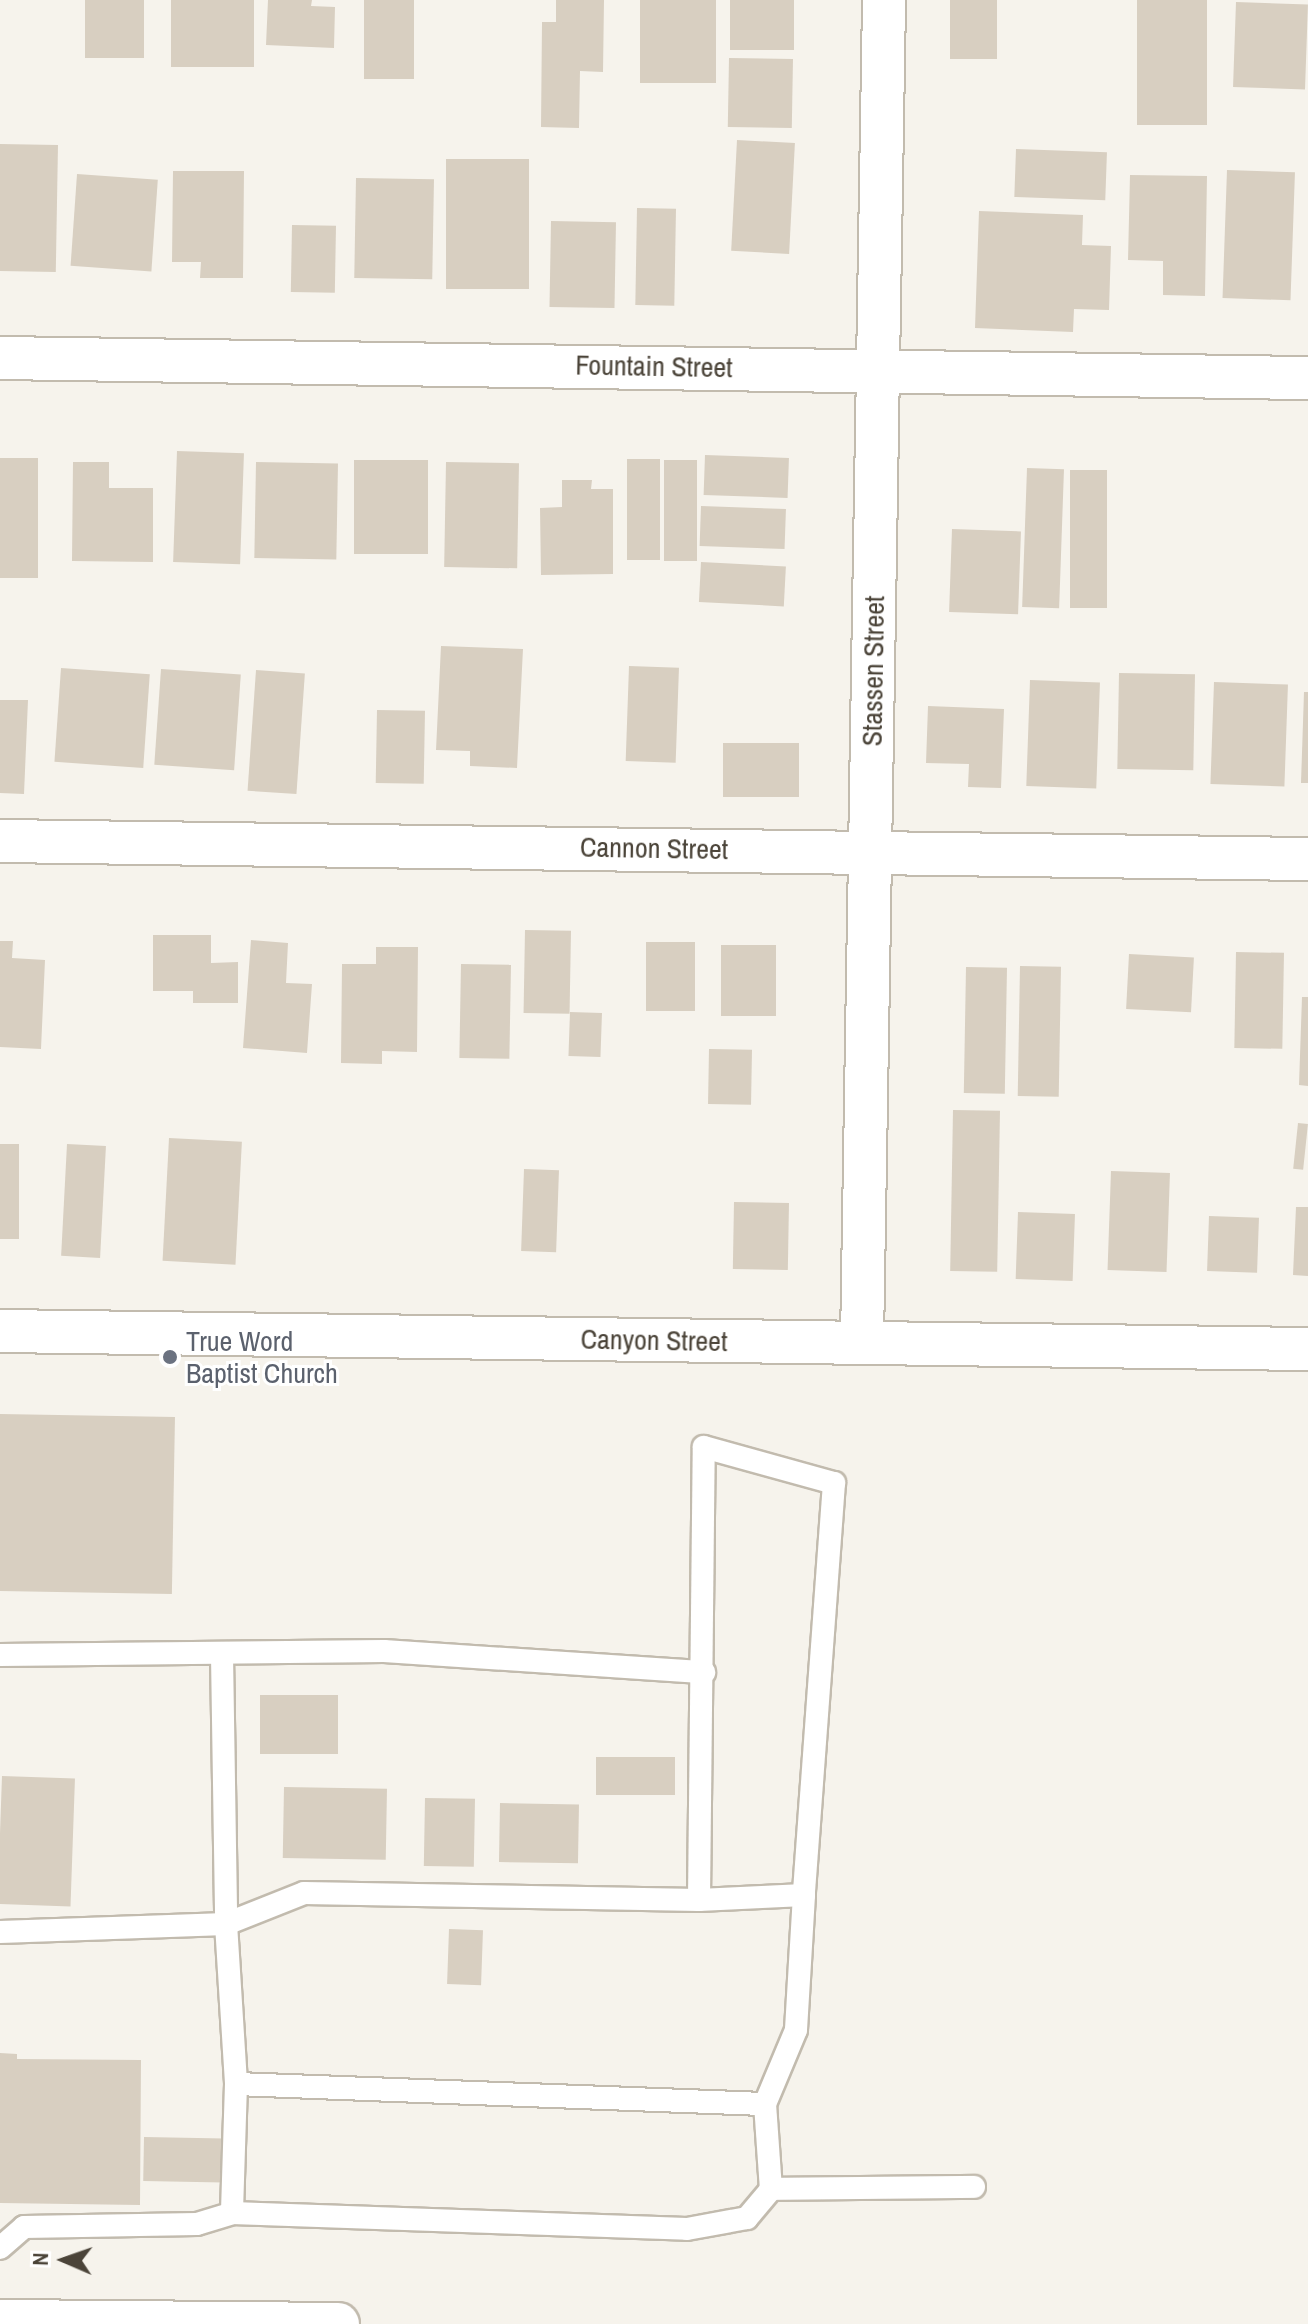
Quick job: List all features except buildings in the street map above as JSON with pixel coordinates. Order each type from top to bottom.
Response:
[{"type":"street","name":"Stassen Street","points":[[862,1342],[884,0]]},
{"type":"street","name":"Fountain Street","points":[[0,358],[878,369],[1308,378]]},
{"type":"street","name":"Cannon Street","points":[[0,841],[870,850],[1308,859]]},
{"type":"street","name":"Canyon Street","points":[[0,1331],[1308,1349]]},
{"type":"street","points":[[0,2321],[338,2324]]},
{"type":"lane","points":[[0,2248],[24,2227],[197,2224],[232,2213],[687,2229],[747,2218],[771,2189],[765,2104],[796,2030],[834,1483],[704,1447],[704,1672],[699,1900]]},
{"type":"lane","points":[[0,1655],[384,1651],[704,1672]]},
{"type":"lane","points":[[222,1655],[226,1924],[236,2084],[232,2213]]},
{"type":"lane","points":[[0,1932],[226,1924],[304,1893],[699,1900],[804,1895]]},
{"type":"lane","points":[[236,2084],[765,2104]]},
{"type":"lane","points":[[771,2189],[974,2187]]},
{"type":"place","name":"True Word Baptist Church","points":[[170,1357]]}]
